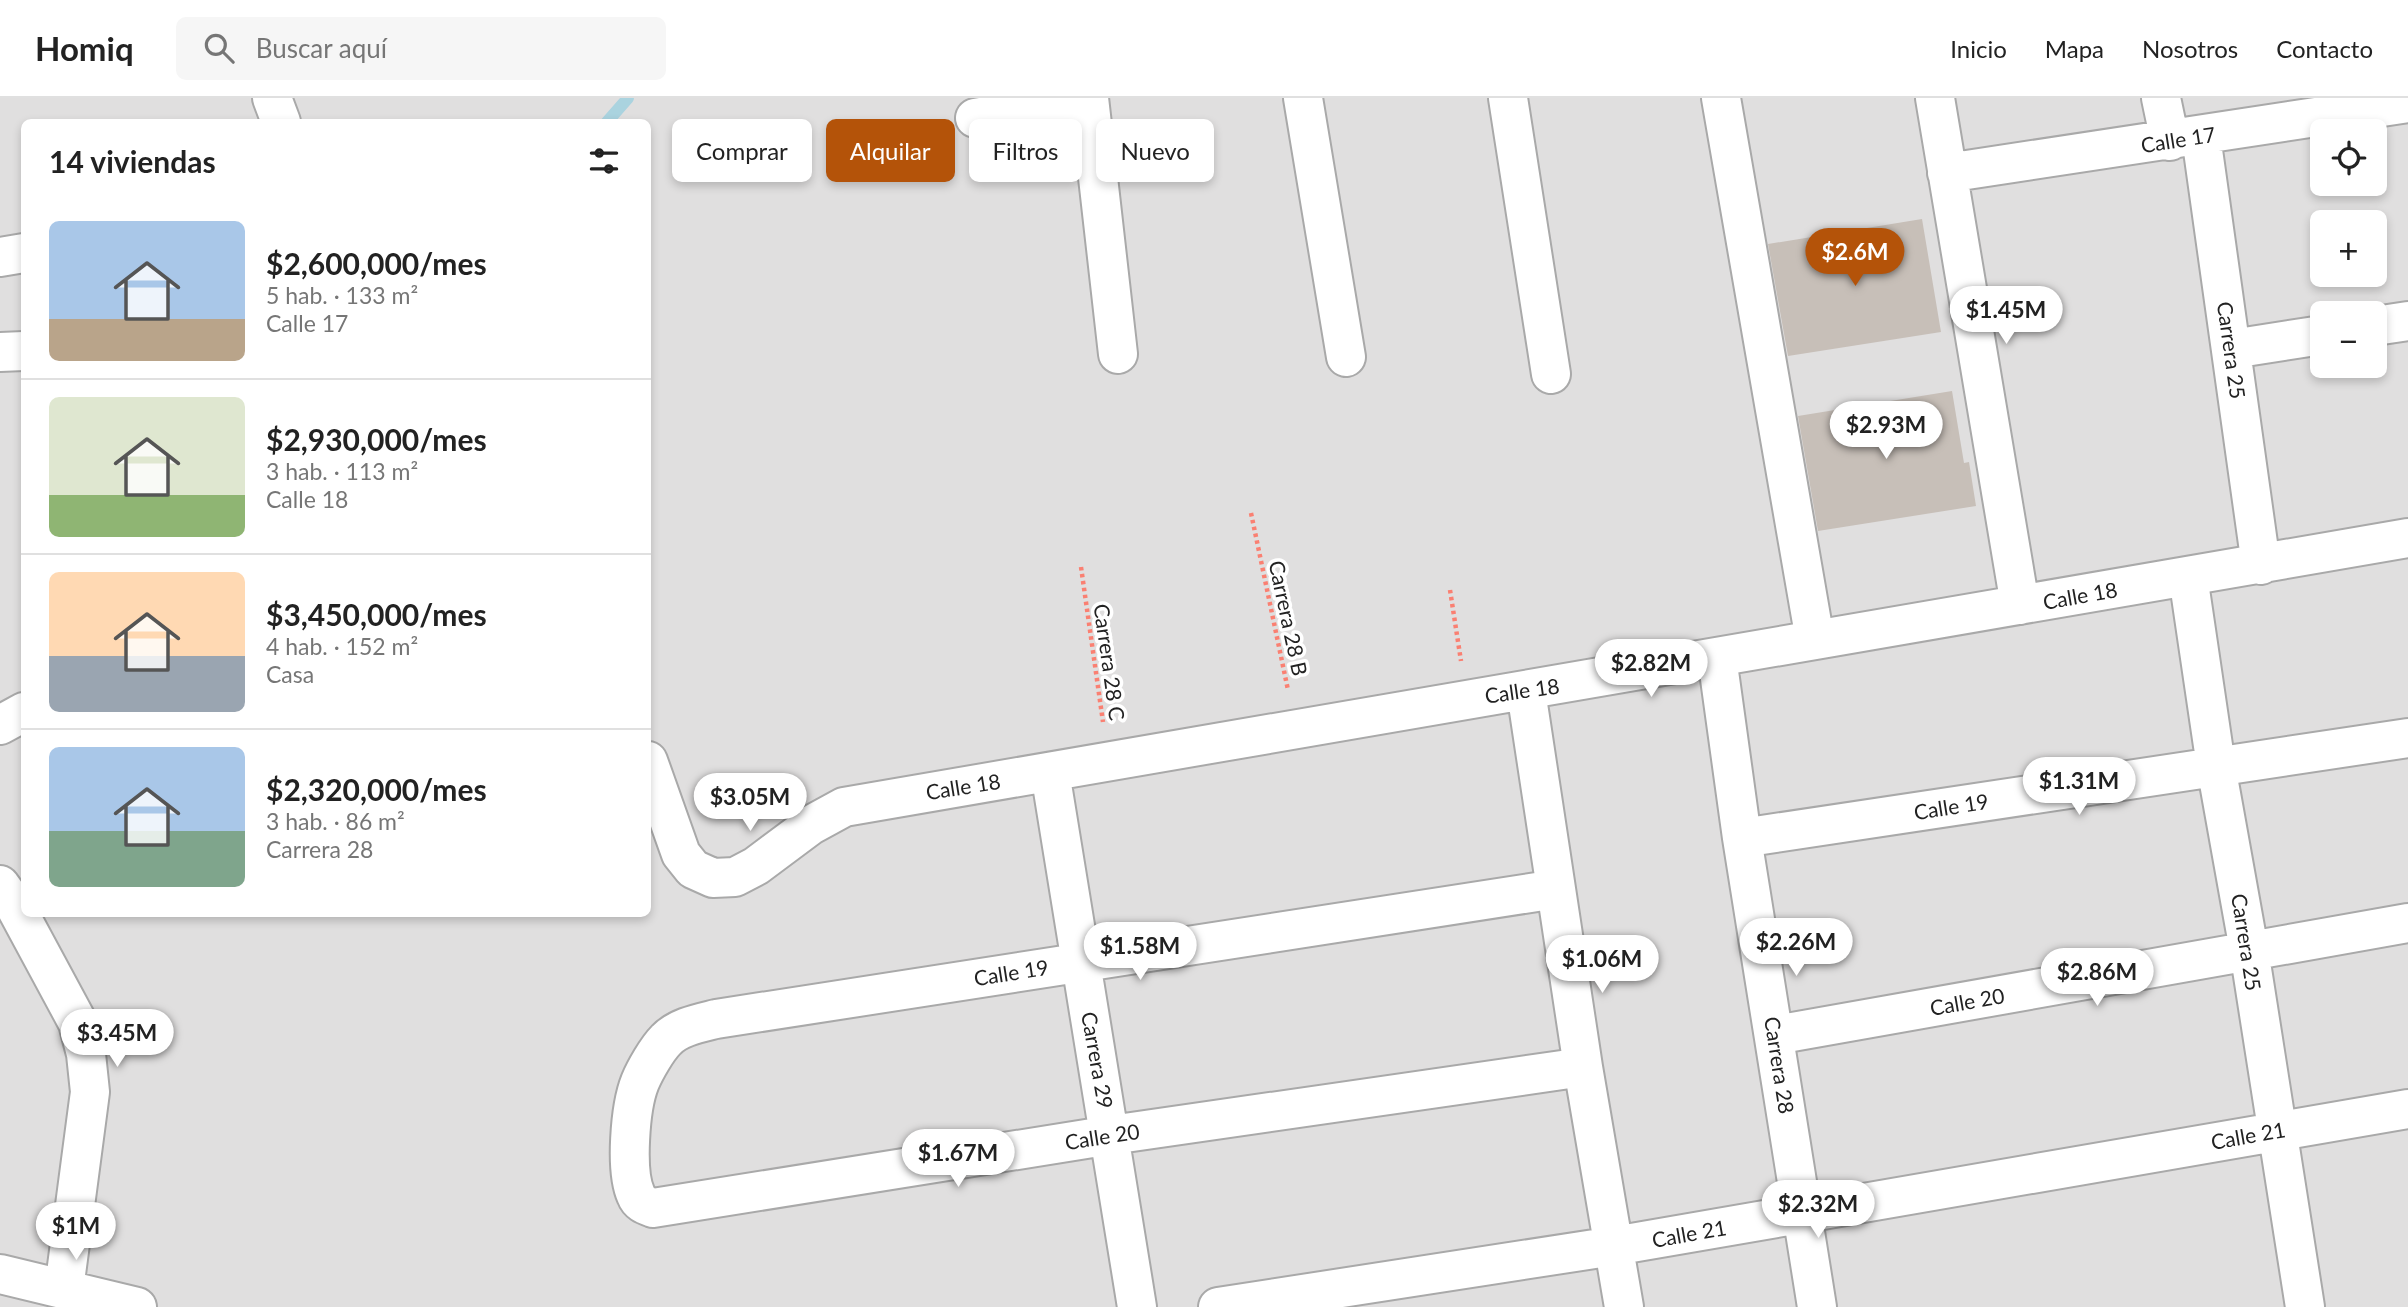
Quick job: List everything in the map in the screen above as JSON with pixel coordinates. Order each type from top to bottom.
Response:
[{"type":"street","points":[[272,98],[280,119]]},
{"type":"street","points":[[975,118],[1089,98],[1118,354]]},
{"type":"street","points":[[1303,98],[1346,357]]},
{"type":"street","points":[[1508,98],[1551,374]]},
{"type":"street","points":[[1721,98],[1815,640]]},
{"type":"street","points":[[1935,98],[2020,605]]},
{"type":"street","name":"Carrera 25","points":[[2161,98],[2185,138],[2232,349],[2261,565]]},
{"type":"street","name":"Calle 17","points":[[1947,173],[2185,138],[2363,104],[2408,103]]},
{"type":"street","points":[[0,257],[21,254]]},
{"type":"street","points":[[2387,324],[2408,321]]},
{"type":"street","points":[[2232,349],[2310,337]]},
{"type":"street","points":[[0,352],[21,351]]},
{"type":"street","name":"Calle 18","points":[[651,769],[681,854],[693,869],[713,878],[735,877],[756,866],[811,825],[844,807],[883,799],[2408,538]]},
{"type":"street","name":"Carrera 25","points":[[2188,576],[2216,766],[2249,950],[2305,1307]]},
{"type":"street","name":"Carrera 28","points":[[1717,657],[1742,838],[1817,1307]]},
{"type":"street","points":[[1526,691],[1583,1067],[1624,1307]]},
{"type":"street","points":[[0,725],[21,714]]},
{"type":"street","name":"Calle 19","points":[[1742,838],[2408,737]]},
{"type":"street","name":"Carrera 29","points":[[1050,772],[1137,1307]]},
{"type":"street","points":[[0,885],[15,906],[78,1023],[86,1054],[90,1092],[64,1289]]},
{"type":"street","name":"Calle 19","points":[[716,1019],[1556,890]]},
{"type":"street","name":"Calle 20","points":[[1775,1035],[2408,923]]},
{"type":"street","name":"Calle 20","points":[[716,1019],[690,1026],[666,1040],[640,1083],[629,1142],[632,1180],[636,1197],[643,1205],[653,1208],[1111,1135],[1583,1067]]},
{"type":"street","name":"Calle 21","points":[[1218,1307],[1614,1246],[2408,1109]]},
{"type":"street","points":[[0,1274],[137,1307]]},
{"type":"path","name":"Carrera 28 B","points":[[1251,513],[1296,729]]},
{"type":"path","name":"Carrera 28 C","points":[[1081,567],[1108,760]]},
{"type":"path","points":[[1450,590],[1467,698]]},
{"type":"shaded area","points":[[0,98],[2408,98],[2408,1307],[0,1307]]},
{"type":"building","points":[[1922,219],[1941,332],[1788,356],[1768,244]]},
{"type":"building","points":[[1952,391],[1964,463],[1969,462],[1976,506],[1818,531],[1798,416]]},
{"type":"waterway","points":[[610,119],[628,98]]}]
